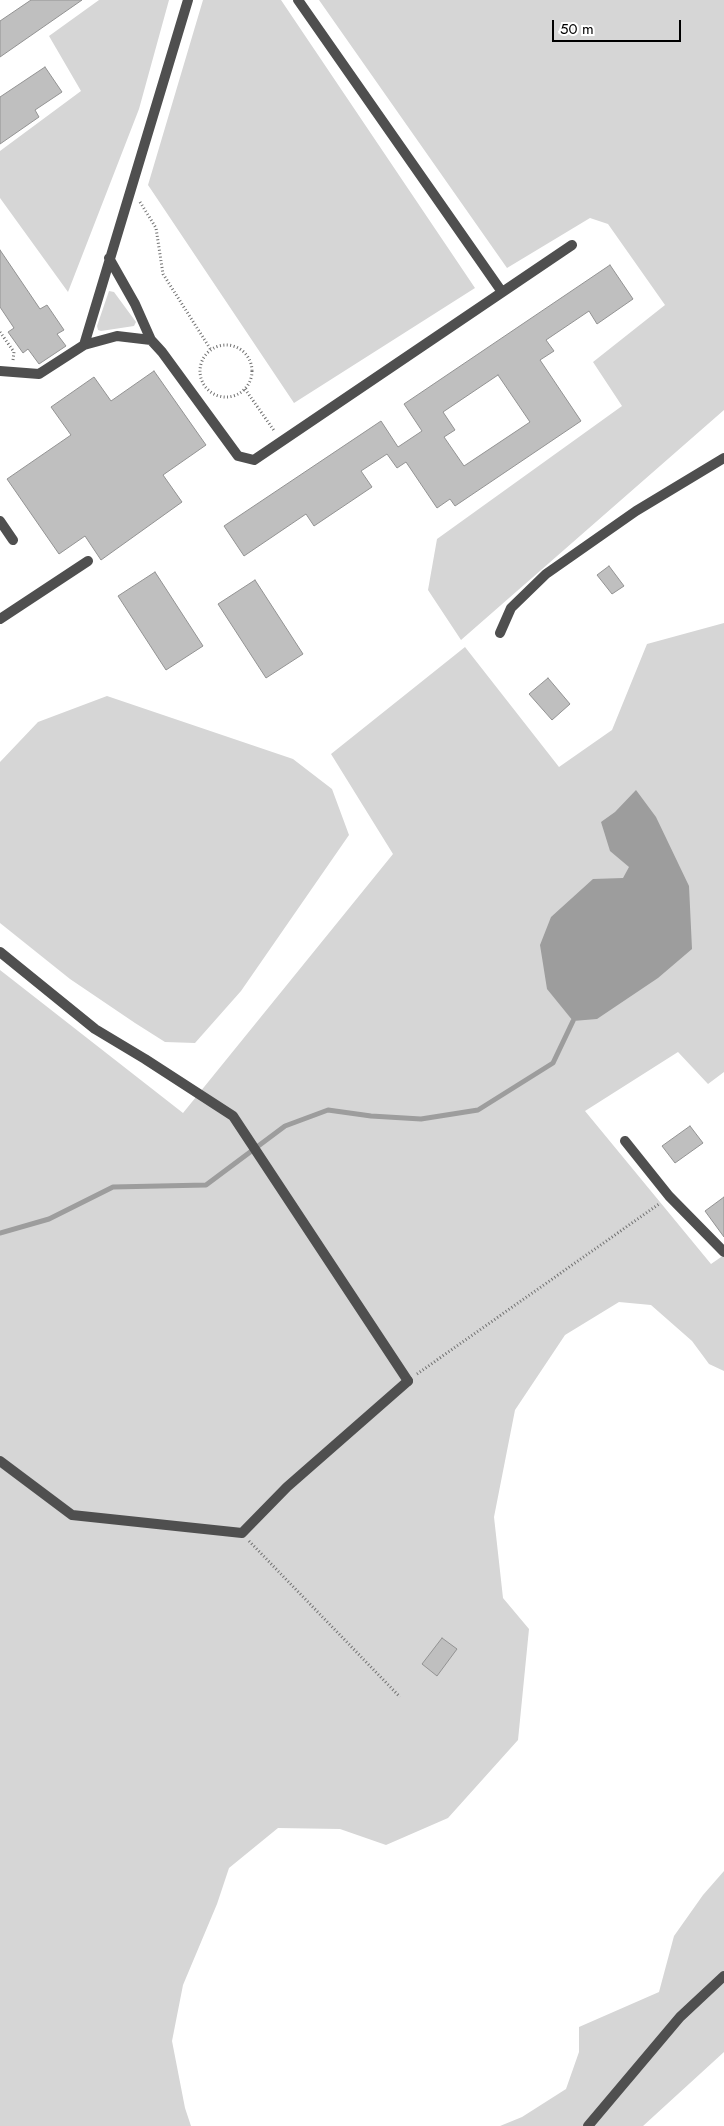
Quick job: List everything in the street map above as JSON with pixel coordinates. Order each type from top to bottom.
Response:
[{"type":"street","points":[[84,345],[130,187],[188,0]]},
{"type":"street","points":[[298,0],[502,292]]},
{"type":"street","points":[[109,258],[135,304],[151,340],[162,352],[238,456],[254,460],[572,245]]},
{"type":"street","points":[[0,371],[40,374],[84,345],[117,336],[151,340]]},
{"type":"street","points":[[500,633],[511,608],[546,574],[636,512],[724,458]]},
{"type":"street","points":[[0,521],[13,540]]},
{"type":"street","points":[[0,619],[88,561]]},
{"type":"street","points":[[0,952],[95,1029],[233,1116],[408,1380],[287,1487],[242,1534],[72,1515],[0,1461]]},
{"type":"street","points":[[625,1141],[669,1196],[723,1250]]},
{"type":"street","points":[[588,2126],[680,2017],[724,1976]]},
{"type":"path","points":[[130,187],[156,228],[163,274],[211,350]]},
{"type":"path","points":[[0,332],[14,352],[12,372]]},
{"type":"path","points":[[227,345],[242,351],[251,365],[252,374],[245,389],[239,394],[224,397],[209,392],[204,386],[201,379],[201,363],[211,350],[218,346],[227,345]]},
{"type":"path","points":[[245,389],[281,441]]},
{"type":"path","points":[[408,1380],[669,1196]]},
{"type":"path","points":[[242,1534],[400,1697]]},
{"type":"shaded area","points":[[99,0],[169,0],[139,109],[68,292],[0,198],[0,151],[81,91],[49,36]]},
{"type":"shaded area","points":[[203,0],[281,0],[475,288],[294,403],[148,185]]},
{"type":"shaded area","points":[[319,0],[724,0],[724,410],[461,640],[428,590],[437,539],[622,406],[593,362],[665,305],[608,224],[590,218],[507,268]]},
{"type":"shaded area","points":[[109,291],[114,292],[136,322],[134,326],[98,330],[97,326]]},
{"type":"shaded area","points":[[724,623],[724,1072],[708,1084],[678,1052],[585,1111],[711,1264],[724,1255],[724,1371],[709,1364],[692,1341],[651,1305],[619,1302],[565,1335],[515,1410],[494,1517],[503,1598],[529,1629],[518,1740],[448,1818],[386,1845],[340,1829],[278,1828],[229,1868],[217,1904],[183,1985],[172,2041],[185,2108],[191,2126],[0,2126],[0,970],[183,1113],[393,854],[331,754],[465,647],[559,767],[612,730],[647,644]]},
{"type":"shaded area","points":[[107,696],[293,759],[332,789],[349,835],[241,991],[195,1043],[165,1042],[70,979],[0,923],[0,762],[38,722]]},
{"type":"shaded area","points":[[636,790],[656,817],[689,886],[692,949],[658,978],[597,1019],[573,1021],[547,989],[540,945],[551,917],[593,879],[623,878],[629,867],[610,851],[601,822],[615,812]]},
{"type":"shaded area","points":[[724,1871],[724,2052],[643,2126],[500,2126],[522,2117],[566,2089],[579,2052],[579,2027],[659,1992],[674,1936],[703,1895]]},
{"type":"building","points":[[31,0],[82,0],[0,57],[0,21]]},
{"type":"building","points":[[45,67],[62,92],[35,110],[39,117],[0,144],[0,97]]},
{"type":"building","points":[[0,250],[40,309],[47,305],[64,330],[57,334],[66,346],[39,364],[28,349],[23,353],[8,332],[14,328],[0,307]]},
{"type":"building","points":[[610,265],[633,299],[597,324],[589,311],[546,340],[554,351],[540,360],[581,421],[455,506],[450,499],[437,508],[406,462],[397,468],[387,454],[361,471],[372,487],[314,526],[306,514],[244,556],[224,526],[381,421],[398,447],[422,431],[404,404]],"holes":[[[498,375],[530,422],[464,466],[444,437],[455,430],[443,412]]]},
{"type":"building","points":[[154,371],[206,445],[163,475],[182,502],[101,560],[85,536],[59,554],[7,479],[71,435],[51,407],[94,377],[111,401]]},
{"type":"building","points":[[609,566],[624,586],[612,594],[597,575]]},
{"type":"building","points":[[155,572],[203,646],[166,670],[118,596]]},
{"type":"building","points":[[255,580],[303,654],[266,678],[218,604]]},
{"type":"building","points":[[548,678],[570,704],[552,720],[529,694]]},
{"type":"building","points":[[690,1126],[703,1143],[675,1163],[662,1146]]},
{"type":"building","points":[[724,1197],[724,1237],[705,1211]]},
{"type":"building","points":[[442,1638],[457,1649],[437,1676],[422,1664]]},
{"type":"waterway","points":[[0,1233],[49,1219],[113,1187],[206,1185],[285,1126],[328,1110],[371,1116],[421,1119],[478,1110],[553,1063],[573,1021]]}]
